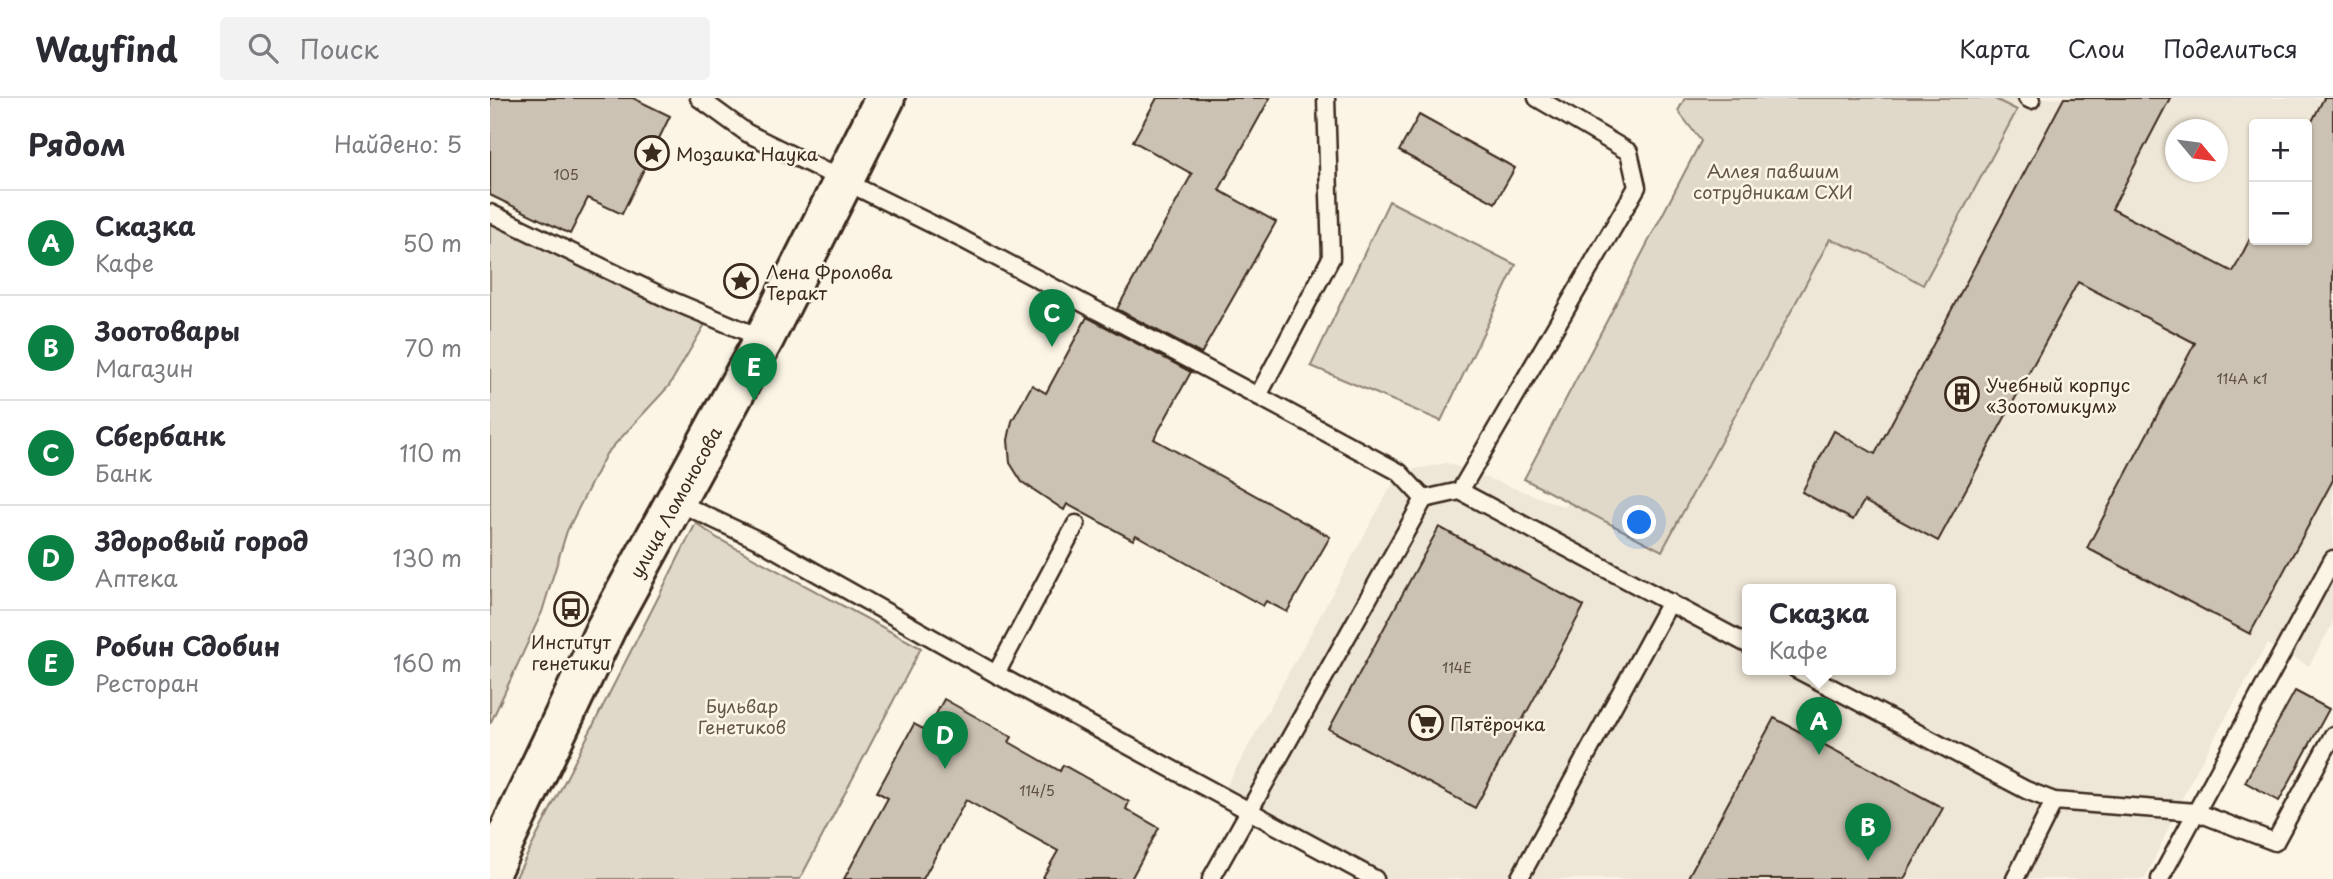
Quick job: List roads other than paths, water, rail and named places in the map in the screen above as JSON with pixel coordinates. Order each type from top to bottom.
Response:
[{"type":"main road","name":"улица Ломоносова","points":[[490,872],[606,628],[764,339],[885,98]]},
{"type":"lane","points":[[699,98],[747,133],[845,181],[1258,396],[1398,472],[1424,499]]},
{"type":"lane","points":[[1258,396],[1331,258],[1326,98]]},
{"type":"lane","points":[[1460,491],[1637,187],[1629,152],[1537,98]]},
{"type":"lane","points":[[490,213],[668,299],[764,339]]},
{"type":"lane","points":[[1211,879],[1424,499],[1460,491],[1742,641]]},
{"type":"lane","points":[[675,501],[762,542],[996,674],[1376,879]]},
{"type":"lane","points":[[996,674],[1076,524]]},
{"type":"lane","points":[[2160,879],[2333,559]]},
{"type":"lane","points":[[1519,879],[1670,602]]},
{"type":"lane","points":[[1807,675],[2026,790],[2054,801],[2196,813],[2276,842],[2333,735]]},
{"type":"lane","points":[[2015,879],[2054,801]]},
{"type":"place","name":"Мозаика Наука","points":[[652,153]]},
{"type":"place","name":"Лена Фролова Теракт","points":[[741,281]]},
{"type":"place","name":"Сбербанк","points":[[1052,347]]},
{"type":"place","name":"Учебный корпус «Зоотомикум»","points":[[1962,394]]},
{"type":"place","name":"Робин Сдобин","points":[[754,401]]},
{"type":"place","name":"Институт генетики","points":[[571,609]]},
{"type":"place","name":"Пятёрочка","points":[[1426,723]]},
{"type":"place","name":"Сказка","points":[[1819,755]]},
{"type":"place","name":"Здоровый город","points":[[945,769]]},
{"type":"place","name":"Зоотовары","points":[[1868,861]]},
{"type":"park label","name":"Аллея павшим сотрудникам СХИ","points":[[1773,180]]},
{"type":"park label","name":"Бульвар Генетиков","points":[[742,715]]}]
